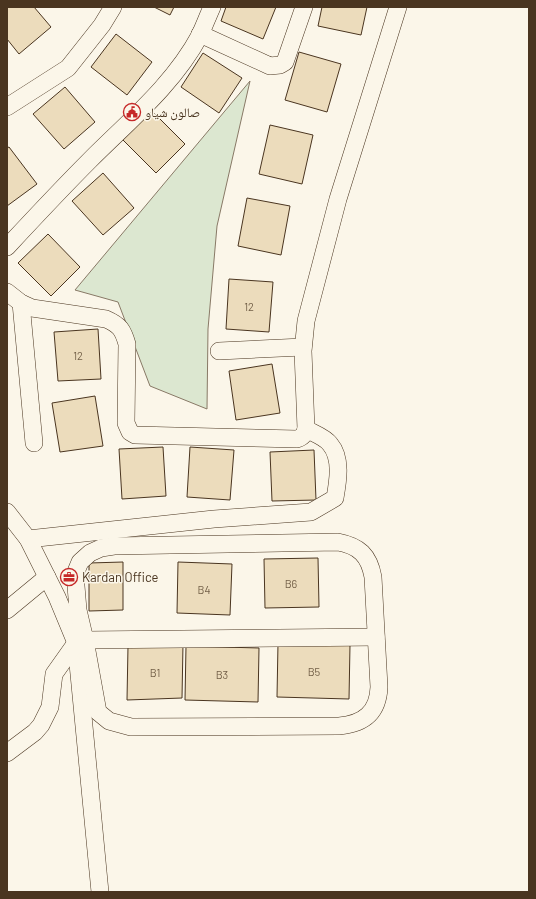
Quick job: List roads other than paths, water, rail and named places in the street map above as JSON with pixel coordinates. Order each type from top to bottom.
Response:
[{"type":"street","points":[[7,108],[68,68],[102,26],[113,7]]},
{"type":"street","points":[[7,248],[55,194],[161,90],[183,62],[200,34],[212,7]]},
{"type":"street","points":[[200,34],[270,66],[280,65],[285,62],[304,7]]},
{"type":"street","points":[[7,292],[21,303],[39,310],[106,319],[117,324],[124,332],[127,344],[126,423],[130,432],[134,435],[297,439],[304,434],[306,429],[303,347],[306,321],[338,199],[398,7]]},
{"type":"street","points":[[21,303],[34,443]]},
{"type":"street","points":[[219,351],[303,347]]},
{"type":"street","points":[[28,539],[214,519],[311,512],[335,498],[338,479],[336,455],[329,443],[306,429]]},
{"type":"street","points":[[7,512],[28,539],[80,642],[98,712],[109,721],[131,727],[339,726],[357,723],[365,718],[376,705],[379,696],[373,577],[371,566],[366,556],[358,549],[348,544],[338,542],[114,546],[101,548],[90,553],[80,562],[75,574],[80,642],[100,892]]},
{"type":"street","points":[[7,610],[47,577]]},
{"type":"street","points":[[7,753],[35,732],[41,725],[50,707],[54,674],[80,642],[376,637]]},
{"type":"place","name":"صالون شياو","points":[[132,112]]},
{"type":"place","name":"Kardan Office","points":[[69,577]]}]
